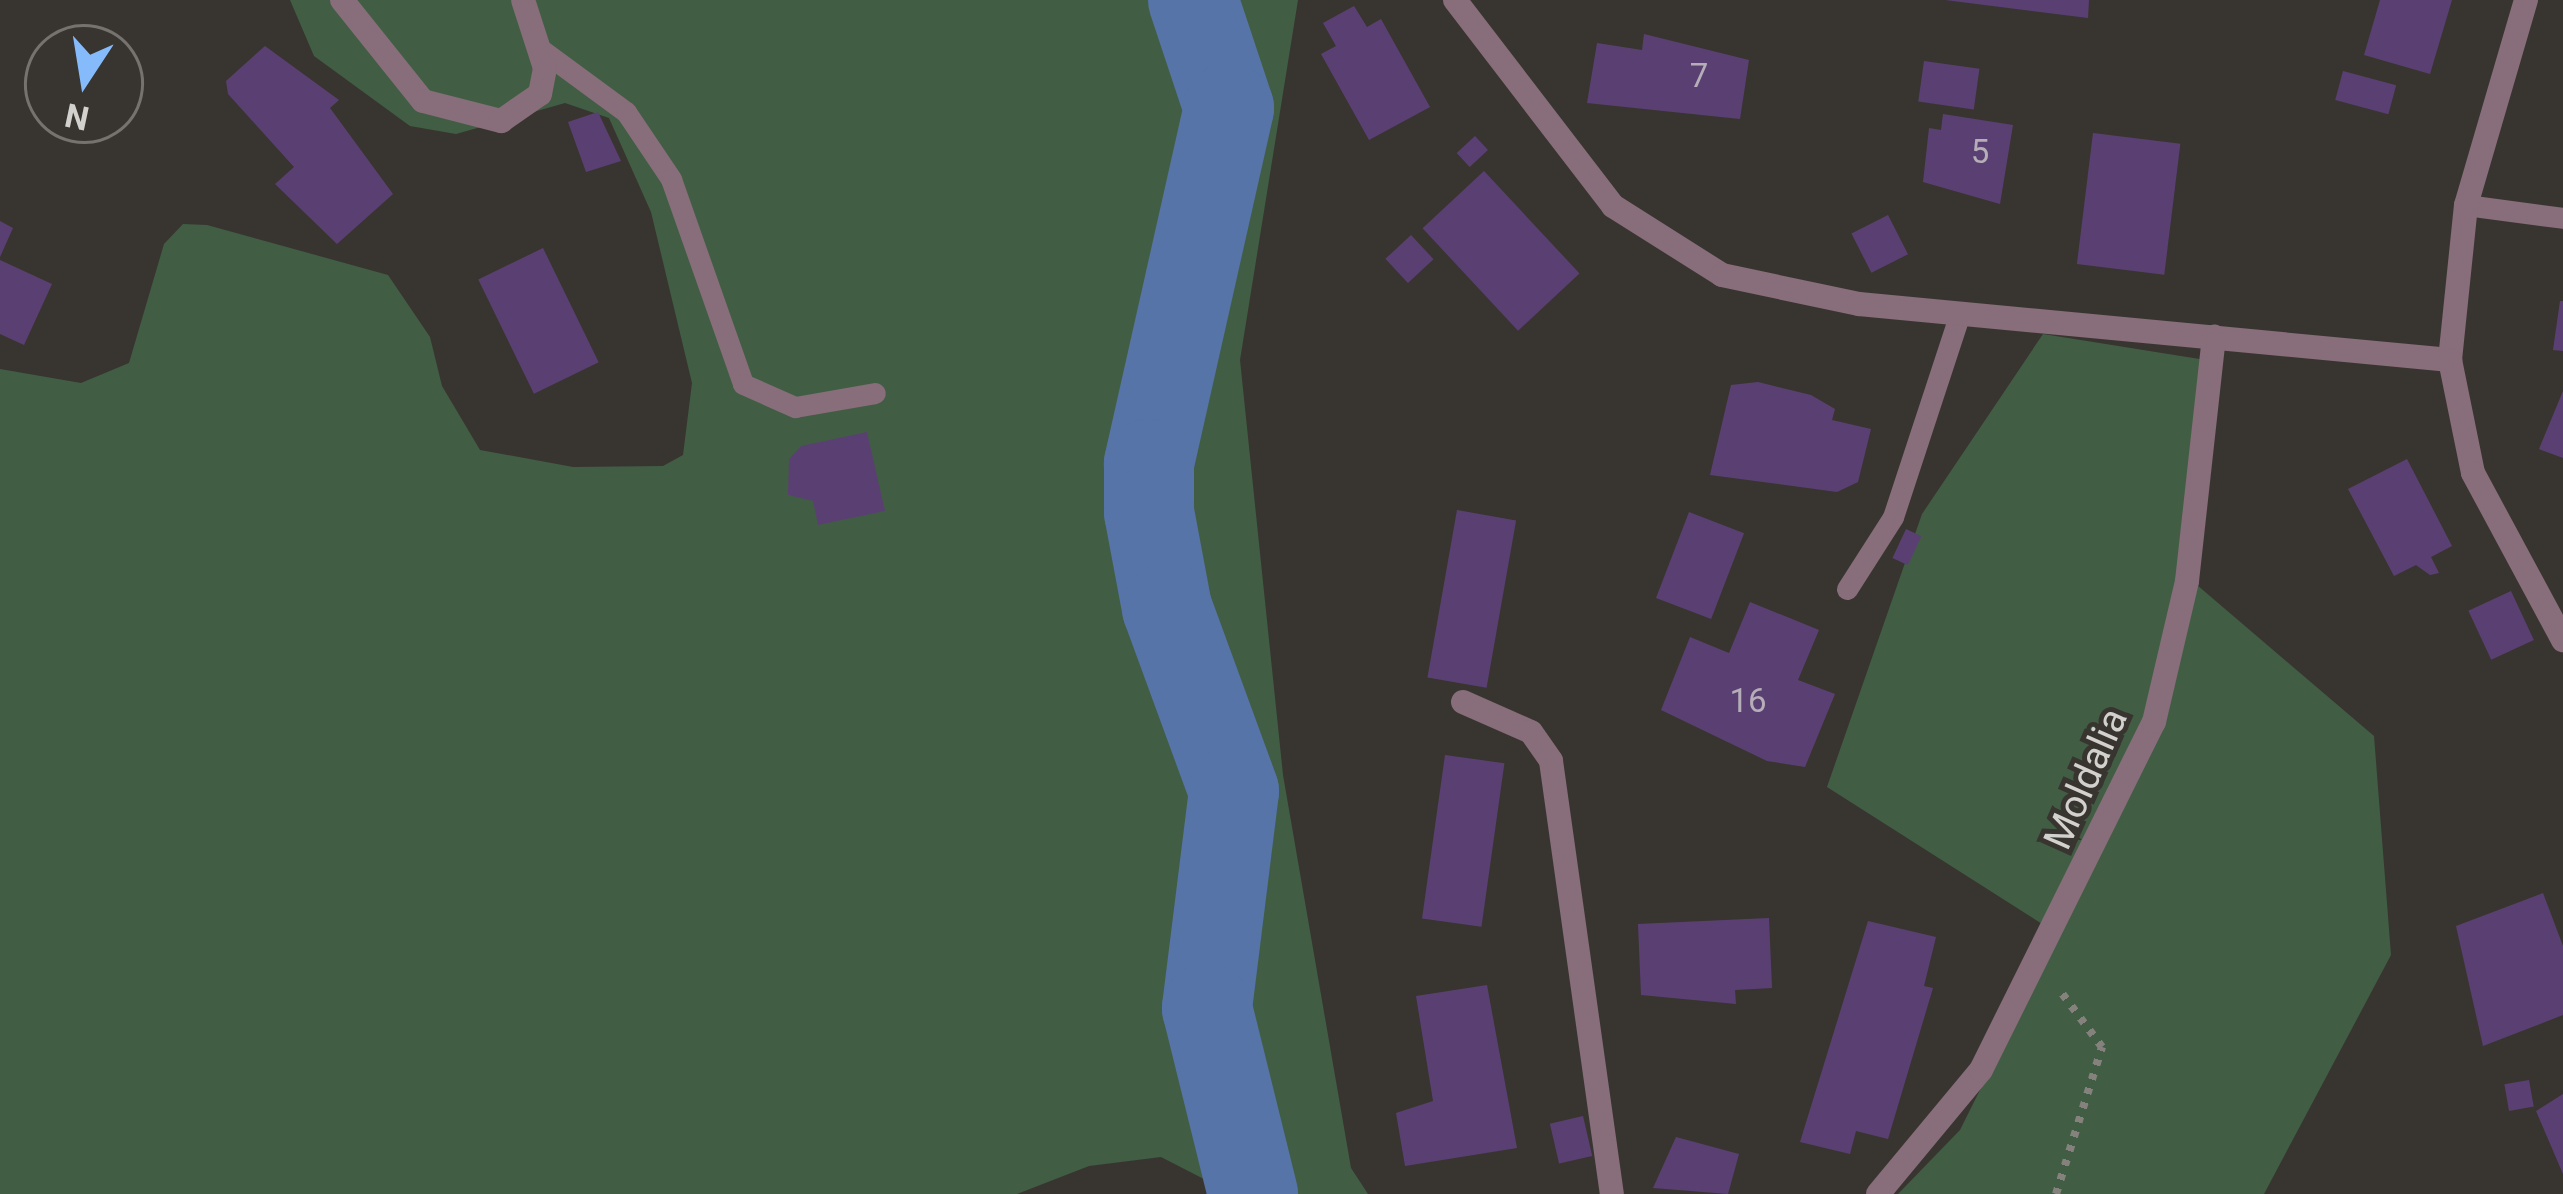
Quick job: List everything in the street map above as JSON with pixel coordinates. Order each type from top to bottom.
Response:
[{"type":"street","points":[[342,0],[423,101],[454,116],[524,112],[540,94],[543,51],[523,0]]},
{"type":"street","points":[[1455,0],[1575,164],[1659,242],[1780,294],[2450,360]]},
{"type":"street","points":[[2526,0],[2466,205],[2450,360],[2473,473],[2563,640]]},
{"type":"street","name":"Moldalia","points":[[1878,1194],[1941,1130],[2039,969],[2154,722],[2187,581],[2215,336]]},
{"type":"street","points":[[1463,702],[1532,732],[1550,761],[1612,1194]]},
{"type":"lane","points":[[543,51],[626,112],[671,179],[743,384],[795,407],[875,393]]},
{"type":"lane","points":[[2466,205],[2563,218]]},
{"type":"lane","points":[[1847,589],[1893,517],[1960,313]]},
{"type":"path","points":[[2039,969],[2102,1046],[2056,1194]]},
{"type":"green space","points":[[290,0],[1298,0],[1240,360],[1283,775],[1351,1168],[1368,1194],[1296,1194],[1248,1179],[1233,1194],[1161,1157],[1089,1166],[1017,1194],[0,1194],[0,369],[81,383],[129,363],[164,244],[183,224],[207,225],[388,275],[430,337],[442,386],[480,450],[573,467],[663,466],[683,455],[692,383],[651,212],[609,118],[565,103],[456,134],[410,126],[314,56]]},
{"type":"green space","points":[[2043,334],[2212,361],[2197,585],[2374,736],[2391,955],[2264,1194],[1898,1194],[1960,1130],[2058,934],[1827,787],[1922,514]]},
{"type":"water","points":[[1248,1179],[1277,1182],[1296,1194],[1233,1194]]},
{"type":"building","points":[[1945,0],[2089,0],[2088,18]]},
{"type":"building","points":[[2380,0],[2452,0],[2430,74],[2364,55]]},
{"type":"building","points":[[1354,6],[1367,27],[1381,19],[1430,107],[1369,140],[1321,54],[1336,46],[1323,23]]},
{"type":"building","points":[[1644,34],[1749,60],[1740,119],[1587,103],[1597,43],[1642,50]]},
{"type":"building","points":[[265,46],[339,100],[330,108],[393,194],[337,244],[275,184],[294,167],[228,94],[226,81]]},
{"type":"building","points":[[1924,61],[1979,69],[1974,109],[1918,102]]},
{"type":"building","points":[[2343,71],[2396,85],[2388,114],[2335,100]]},
{"type":"building","points":[[598,112],[621,161],[586,172],[568,122]]},
{"type":"building","points":[[1943,114],[2013,125],[2000,204],[1923,182],[1929,128],[1941,130]]},
{"type":"building","points":[[2093,133],[2180,144],[2164,275],[2077,264]]},
{"type":"building","points":[[1475,136],[1488,150],[1470,167],[1457,153]]},
{"type":"building","points":[[1484,171],[1579,273],[1518,331],[1423,228]]},
{"type":"building","points":[[1888,215],[1908,254],[1871,273],[1851,234]]},
{"type":"building","points":[[0,221],[13,228],[0,257]]},
{"type":"building","points":[[1411,235],[1434,259],[1408,283],[1385,259]]},
{"type":"building","points":[[543,248],[599,362],[534,394],[478,280]]},
{"type":"building","points":[[0,260],[52,284],[24,345],[0,334]]},
{"type":"building","points":[[2563,301],[2563,351],[2553,350]]},
{"type":"building","points":[[1758,382],[1811,395],[1835,409],[1832,420],[1871,429],[1858,482],[1837,492],[1710,475],[1731,385]]},
{"type":"building","points":[[2563,391],[2563,458],[2539,449]]},
{"type":"building","points":[[867,432],[885,511],[818,525],[813,501],[788,495],[789,459],[801,446]]},
{"type":"building","points":[[2407,459],[2452,546],[2431,557],[2439,573],[2430,575],[2416,565],[2394,576],[2348,489]]},
{"type":"building","points":[[1457,510],[1516,520],[1487,688],[1427,677]]},
{"type":"building","points":[[1689,512],[1744,533],[1711,619],[1656,598]]},
{"type":"building","points":[[1906,529],[1921,536],[1908,565],[1892,558]]},
{"type":"building","points":[[2511,591],[2534,640],[2491,660],[2468,611]]},
{"type":"building","points":[[1750,602],[1819,630],[1798,680],[1835,694],[1805,767],[1767,761],[1661,710],[1690,637],[1729,653]]},
{"type":"building","points":[[1445,755],[1504,763],[1481,927],[1422,918]]},
{"type":"building","points":[[2543,893],[2563,946],[2563,1015],[2483,1046],[2456,926]]},
{"type":"building","points":[[1769,918],[1772,988],[1735,990],[1736,1004],[1641,995],[1638,924]]},
{"type":"building","points":[[1868,921],[1936,937],[1924,986],[1933,988],[1888,1139],[1856,1131],[1850,1154],[1800,1142]]},
{"type":"building","points":[[1487,985],[1517,1148],[1405,1166],[1396,1113],[1433,1101],[1416,996]]},
{"type":"building","points":[[2529,1080],[2534,1107],[2509,1111],[2504,1084]]},
{"type":"building","points":[[2563,1094],[2563,1174],[2536,1111]]},
{"type":"building","points":[[1583,1116],[1592,1156],[1559,1164],[1550,1124]]},
{"type":"building","points":[[1676,1137],[1739,1154],[1728,1194],[1653,1188]]},
{"type":"waterway","points":[[1193,0],[1229,108],[1149,464],[1149,512],[1167,608],[1234,791],[1207,1008],[1253,1194]]}]
